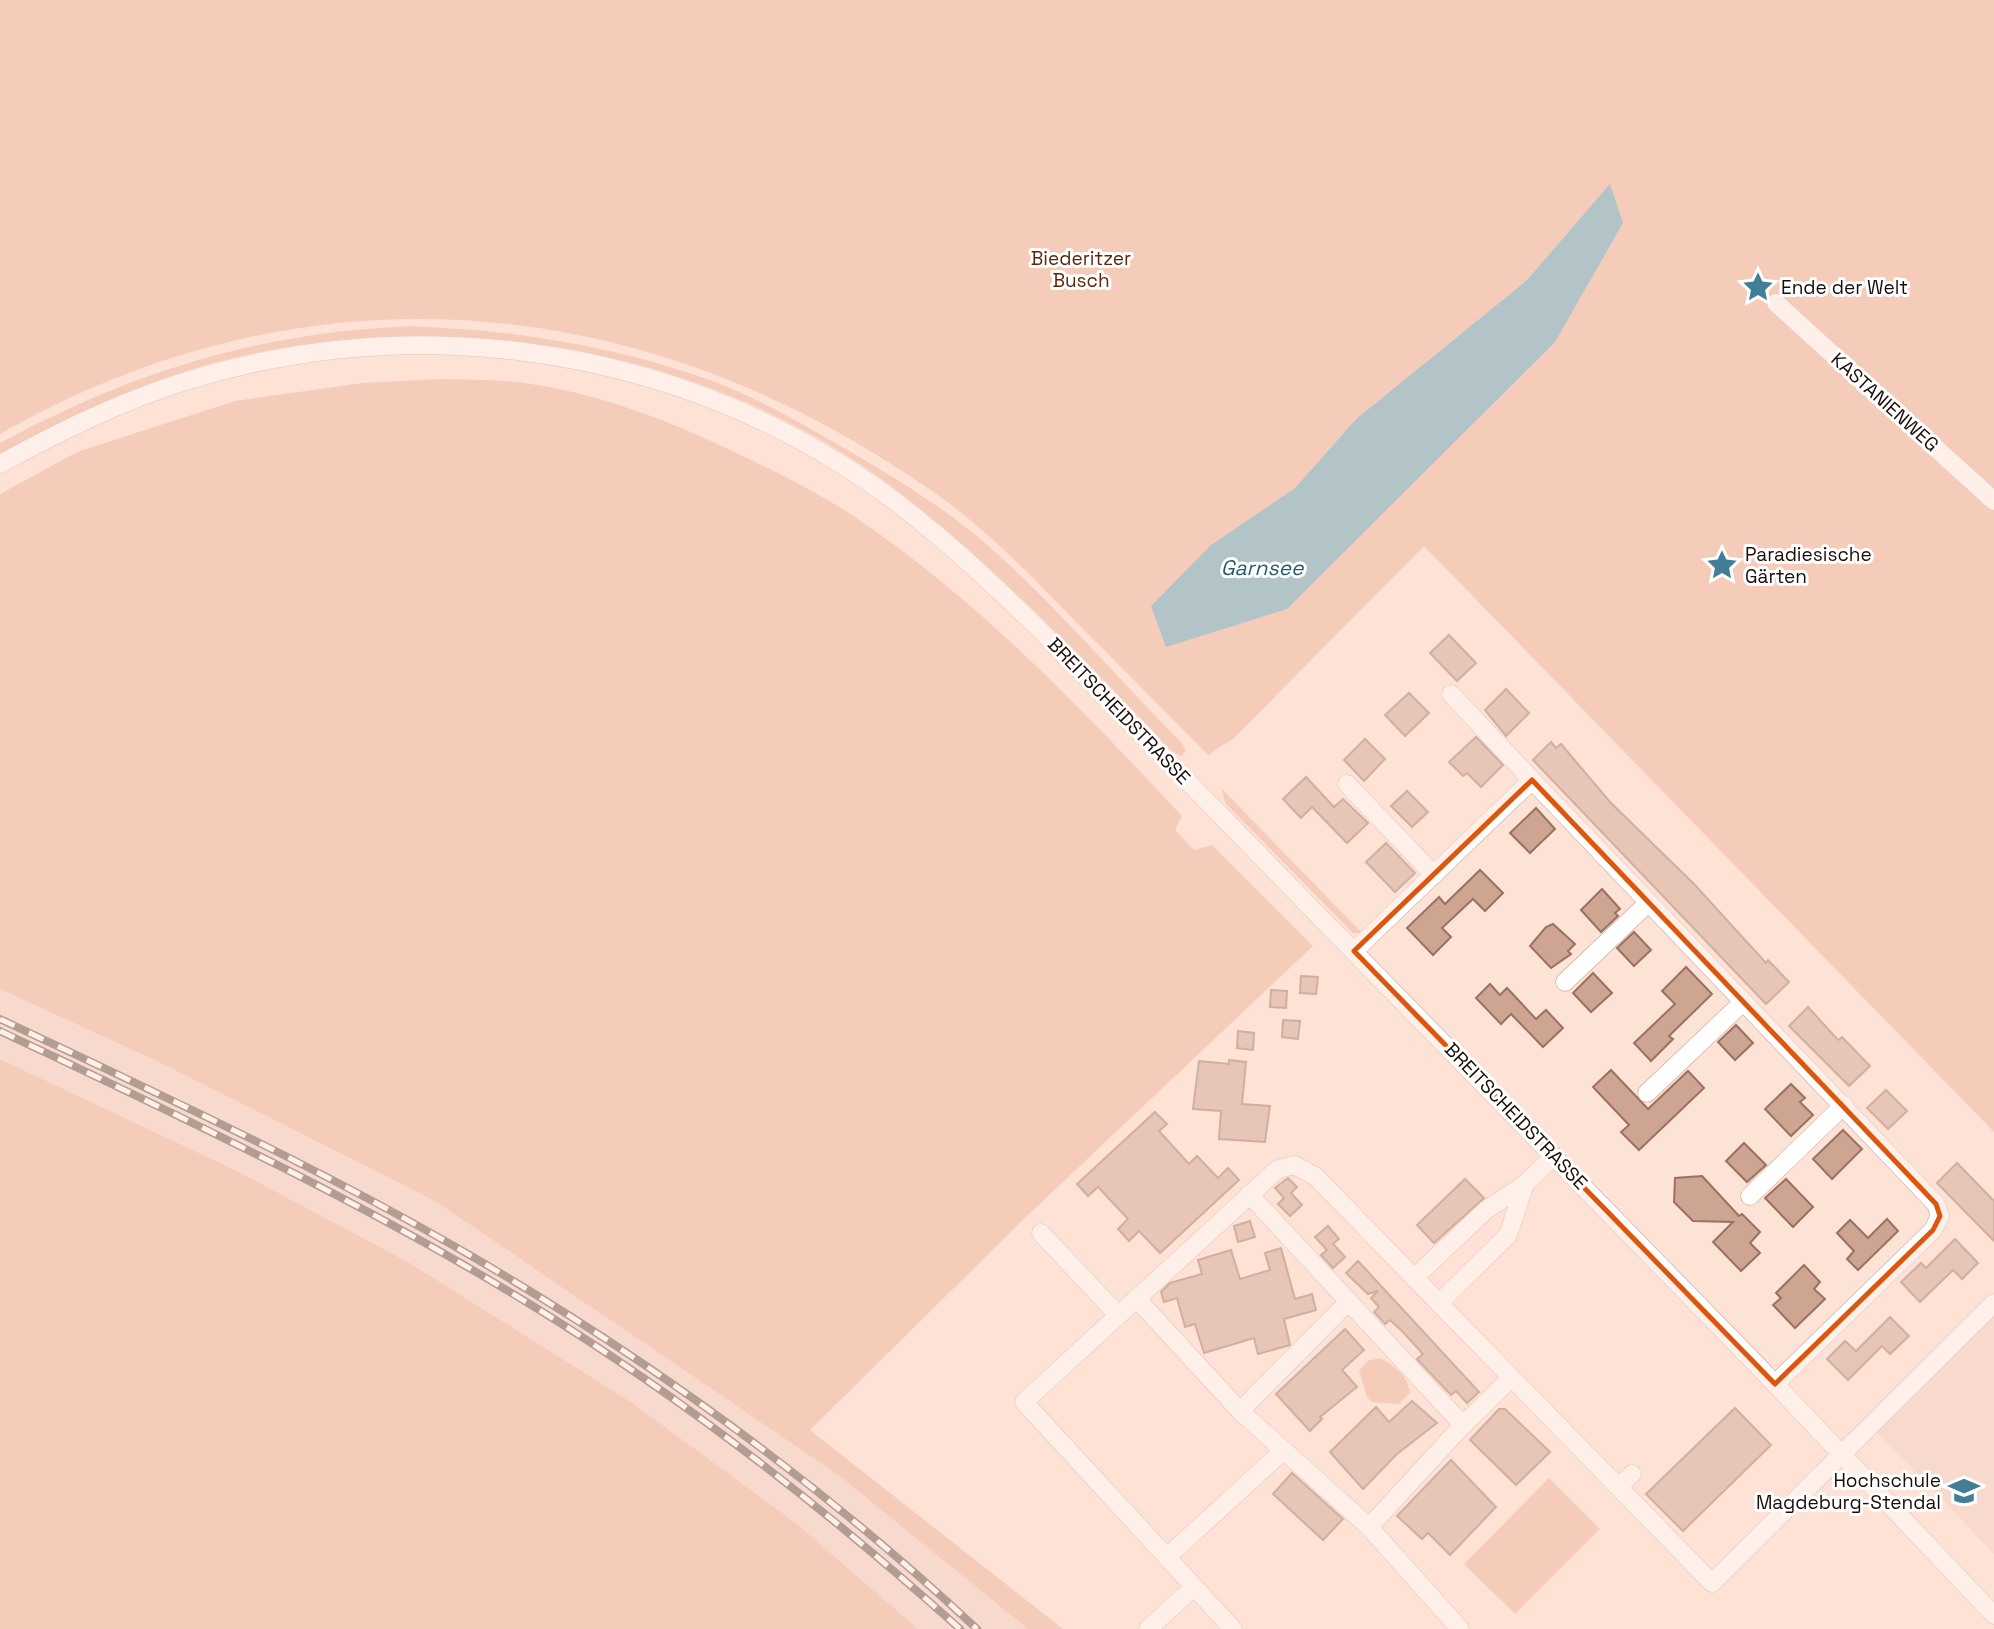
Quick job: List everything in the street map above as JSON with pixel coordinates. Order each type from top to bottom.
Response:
[{"type":"street","name":"KASTANIENWEG","points":[[1776,303],[1994,501]]},
{"type":"street","name":"BREITSCHEIDSTRASSE","points":[[0,464],[99,414],[179,383],[271,359],[349,348],[412,345],[501,349],[612,367],[688,390],[746,414],[819,451],[877,488],[930,527],[1037,626],[1775,1384],[1994,1615]]},
{"type":"street","points":[[1451,694],[1930,1196],[1939,1212],[1939,1221],[1933,1230],[1775,1384]]},
{"type":"street","points":[[1354,951],[1532,780]]},
{"type":"street","points":[[1347,784],[1434,874]]},
{"type":"street","points":[[1565,982],[1648,902]]},
{"type":"street","points":[[1647,1093],[1743,1002]]},
{"type":"street","points":[[1750,1196],[1844,1105]]},
{"type":"street","points":[[1414,1278],[1486,1210],[1525,1184],[1554,1156]]},
{"type":"street","points":[[1233,1629],[1024,1402],[1278,1169],[1294,1165],[1315,1176],[1712,1583],[1994,1303]]},
{"type":"street","points":[[1439,1303],[1508,1236],[1525,1184]]},
{"type":"street","points":[[1250,1194],[1463,1425]]},
{"type":"street","points":[[1041,1233],[1118,1315]]},
{"type":"street","points":[[1136,1298],[1240,1411],[1369,1527],[1460,1629]]},
{"type":"street","points":[[1240,1411],[1349,1301]]},
{"type":"street","points":[[1369,1527],[1463,1425],[1511,1378]]},
{"type":"street","points":[[1167,1557],[1283,1451]]},
{"type":"street","points":[[1619,1487],[1632,1474]]},
{"type":"street","points":[[1148,1629],[1194,1587]]},
{"type":"highlighted area","points":[[1532,780],[1936,1204],[1940,1216],[1933,1230],[1775,1384],[1354,951]]},
{"type":"shaded area","points":[[0,989],[163,1064],[435,1201],[837,1474],[1028,1629],[918,1629],[797,1524],[631,1402],[408,1262],[239,1172],[0,1059]]},
{"type":"shaded area","name":"Hochschule Magdeburg-Stendal","points":[[1994,1313],[1994,1554],[1874,1429]]},
{"type":"green space","name":"Biederitzer Busch","points":[[0,0],[1994,0],[1994,1132],[1424,546],[1234,738],[1208,755],[1004,550],[968,518],[929,489],[819,422],[706,371],[590,338],[472,321],[353,322],[234,341],[116,378],[0,434]],"holes":[[[1611,184],[1287,609],[1211,545],[1295,488],[1356,419],[1526,281]]]},
{"type":"green space","points":[[410,326],[488,331],[603,350],[678,369],[715,382],[784,414],[900,482],[978,537],[1057,612],[1182,743],[1186,751],[1181,756],[1173,752],[1044,620],[943,527],[907,498],[833,447],[754,406],[670,374],[584,352],[495,339],[405,336],[316,343],[228,359],[168,377],[83,412],[0,454],[0,443],[50,418],[99,395],[198,360],[301,337]]},
{"type":"green space","points":[[441,379],[525,383],[612,403],[709,440],[796,482],[843,509],[946,585],[1028,658],[1107,736],[1182,816],[1175,830],[1194,850],[1212,845],[1313,946],[1028,1215],[810,1430],[1063,1629],[1028,1629],[837,1474],[435,1201],[163,1064],[0,989],[0,494],[77,452],[235,401],[363,383]]},
{"type":"green space","points":[[1221,788],[1362,933],[1353,933],[1226,804]]},
{"type":"green space","points":[[0,1059],[239,1172],[408,1262],[631,1402],[797,1524],[918,1629],[0,1629]]},
{"type":"green space","points":[[1380,1358],[1396,1368],[1406,1381],[1410,1393],[1399,1404],[1372,1402],[1367,1397],[1359,1371],[1367,1361]]},
{"type":"green space","points":[[1549,1478],[1600,1529],[1515,1614],[1464,1564]]},
{"type":"water","name":"Garnsee","points":[[1610,184],[1623,223],[1555,342],[1287,609],[1166,647],[1151,606],[1211,545],[1295,488],[1356,419],[1526,281]]},
{"type":"building","points":[[1449,635],[1476,663],[1457,681],[1430,653]]},
{"type":"building","points":[[1506,689],[1529,713],[1506,736],[1485,710]]},
{"type":"building","points":[[1409,693],[1429,713],[1405,736],[1385,715]]},
{"type":"building","points":[[1476,737],[1503,765],[1481,787],[1467,773],[1463,776],[1449,762]]},
{"type":"building","points":[[1365,739],[1385,759],[1364,781],[1344,760]]},
{"type":"building","points":[[1551,742],[1556,748],[1561,744],[1610,802],[1694,884],[1766,963],[1768,960],[1789,982],[1766,1004],[1533,760]]},
{"type":"building","points":[[1306,777],[1334,807],[1343,799],[1368,823],[1347,843],[1312,807],[1301,818],[1283,799]]},
{"type":"building","points":[[1407,791],[1428,812],[1412,827],[1391,806]]},
{"type":"building","points":[[1536,808],[1555,829],[1530,853],[1510,833]]},
{"type":"building","points":[[1386,843],[1415,873],[1395,892],[1366,862]]},
{"type":"building","points":[[1480,870],[1503,893],[1485,911],[1473,899],[1442,928],[1451,937],[1433,955],[1407,928],[1439,897],[1445,904]]},
{"type":"building","points":[[1602,889],[1620,909],[1615,913],[1618,916],[1601,932],[1581,910]]},
{"type":"building","points":[[1553,924],[1575,944],[1568,951],[1571,954],[1551,968],[1530,946],[1546,927]]},
{"type":"building","points":[[1634,932],[1651,950],[1634,966],[1617,948]]},
{"type":"building","points":[[1686,967],[1712,994],[1669,1036],[1673,1039],[1651,1061],[1634,1043],[1675,1004],[1662,991]]},
{"type":"building","points":[[1593,973],[1612,993],[1591,1012],[1573,993]]},
{"type":"building","points":[[1301,976],[1318,977],[1316,994],[1300,993]]},
{"type":"building","points":[[1490,984],[1500,995],[1507,988],[1536,1019],[1546,1010],[1563,1028],[1543,1047],[1511,1014],[1501,1024],[1476,998]]},
{"type":"building","points":[[1271,990],[1287,991],[1286,1008],[1270,1007]]},
{"type":"building","points":[[1808,1007],[1838,1040],[1842,1037],[1870,1066],[1849,1086],[1789,1026]]},
{"type":"building","points":[[1283,1020],[1300,1021],[1298,1039],[1282,1037]]},
{"type":"building","points":[[1736,1025],[1753,1043],[1735,1060],[1718,1042]]},
{"type":"building","points":[[1238,1031],[1254,1033],[1253,1050],[1237,1048]]},
{"type":"building","points":[[1229,1060],[1246,1062],[1242,1104],[1270,1106],[1265,1142],[1219,1139],[1221,1111],[1193,1109],[1199,1061],[1229,1064]]},
{"type":"building","points":[[1611,1070],[1648,1109],[1688,1071],[1704,1088],[1639,1150],[1621,1132],[1629,1125],[1593,1087]]},
{"type":"building","points":[[1791,1084],[1805,1098],[1800,1102],[1813,1115],[1791,1136],[1765,1109]]},
{"type":"building","points":[[1886,1090],[1907,1111],[1888,1129],[1867,1108]]},
{"type":"building","points":[[1155,1112],[1167,1124],[1159,1131],[1189,1164],[1197,1156],[1218,1178],[1228,1168],[1239,1180],[1160,1253],[1139,1231],[1129,1241],[1118,1229],[1128,1219],[1098,1187],[1088,1196],[1077,1184]]},
{"type":"building","points":[[1843,1130],[1862,1149],[1832,1179],[1813,1159]]},
{"type":"building","points":[[1744,1143],[1766,1165],[1747,1182],[1726,1161]]},
{"type":"building","points":[[1957,1163],[1994,1201],[1994,1241],[1937,1183]]},
{"type":"building","points":[[1702,1176],[1739,1216],[1742,1214],[1760,1232],[1750,1243],[1760,1253],[1741,1271],[1713,1242],[1733,1222],[1693,1221],[1674,1202],[1675,1178]]},
{"type":"building","points":[[1288,1178],[1297,1187],[1291,1193],[1302,1205],[1290,1216],[1278,1204],[1284,1198],[1275,1188]]},
{"type":"building","points":[[1465,1179],[1484,1198],[1434,1243],[1417,1225]]},
{"type":"building","points":[[1786,1179],[1813,1207],[1793,1227],[1765,1198]]},
{"type":"building","points":[[1887,1219],[1898,1231],[1858,1270],[1847,1259],[1854,1251],[1837,1233],[1850,1220],[1868,1238]]},
{"type":"building","points":[[1250,1221],[1255,1237],[1238,1242],[1234,1226]]},
{"type":"building","points":[[1328,1226],[1339,1239],[1333,1244],[1345,1257],[1333,1268],[1321,1255],[1327,1250],[1315,1237]]},
{"type":"building","points":[[1955,1239],[1978,1263],[1962,1279],[1953,1270],[1920,1302],[1901,1282],[1921,1263],[1926,1268]]},
{"type":"building","points":[[1281,1248],[1295,1299],[1312,1294],[1316,1310],[1284,1319],[1290,1345],[1258,1354],[1254,1338],[1204,1353],[1195,1324],[1185,1327],[1177,1298],[1164,1302],[1161,1292],[1170,1283],[1202,1274],[1198,1260],[1231,1250],[1240,1279],[1270,1270],[1265,1253]]},
{"type":"building","points":[[1358,1261],[1479,1392],[1467,1403],[1456,1391],[1451,1395],[1417,1359],[1423,1354],[1403,1332],[1390,1320],[1385,1324],[1374,1312],[1379,1307],[1371,1298],[1378,1291],[1368,1294],[1346,1273]]},
{"type":"building","points":[[1804,1265],[1820,1282],[1814,1289],[1825,1299],[1795,1328],[1773,1305],[1781,1298],[1776,1293]]},
{"type":"building","points":[[1890,1317],[1909,1336],[1890,1354],[1882,1346],[1848,1380],[1827,1359],[1845,1341],[1856,1351]]},
{"type":"building","points":[[1345,1329],[1364,1350],[1342,1370],[1357,1387],[1320,1417],[1322,1419],[1310,1431],[1276,1394]]},
{"type":"building","points":[[1412,1401],[1437,1423],[1397,1454],[1363,1489],[1330,1452],[1376,1407],[1389,1422]]},
{"type":"building","points":[[1735,1408],[1771,1445],[1683,1531],[1646,1494]]},
{"type":"building","points":[[1499,1409],[1505,1409],[1550,1452],[1516,1485],[1470,1440]]},
{"type":"building","points":[[1451,1460],[1496,1507],[1450,1555],[1428,1533],[1422,1539],[1397,1516]]},
{"type":"building","points":[[1292,1473],[1343,1519],[1323,1540],[1273,1494]]},
{"type":"railway","points":[[0,1019],[298,1162],[415,1224],[540,1297],[736,1429],[859,1526],[977,1629]]},
{"type":"railway","points":[[0,1031],[201,1127],[333,1194],[528,1303],[641,1377],[751,1456],[857,1540],[960,1629]]},
{"type":"place","name":"Ende der Welt","points":[[1758,287]]},
{"type":"place","name":"Paradiesische Gärten","points":[[1722,565]]},
{"type":"place","name":"Hochschule Magdeburg-Stendal","points":[[1964,1491]]}]
